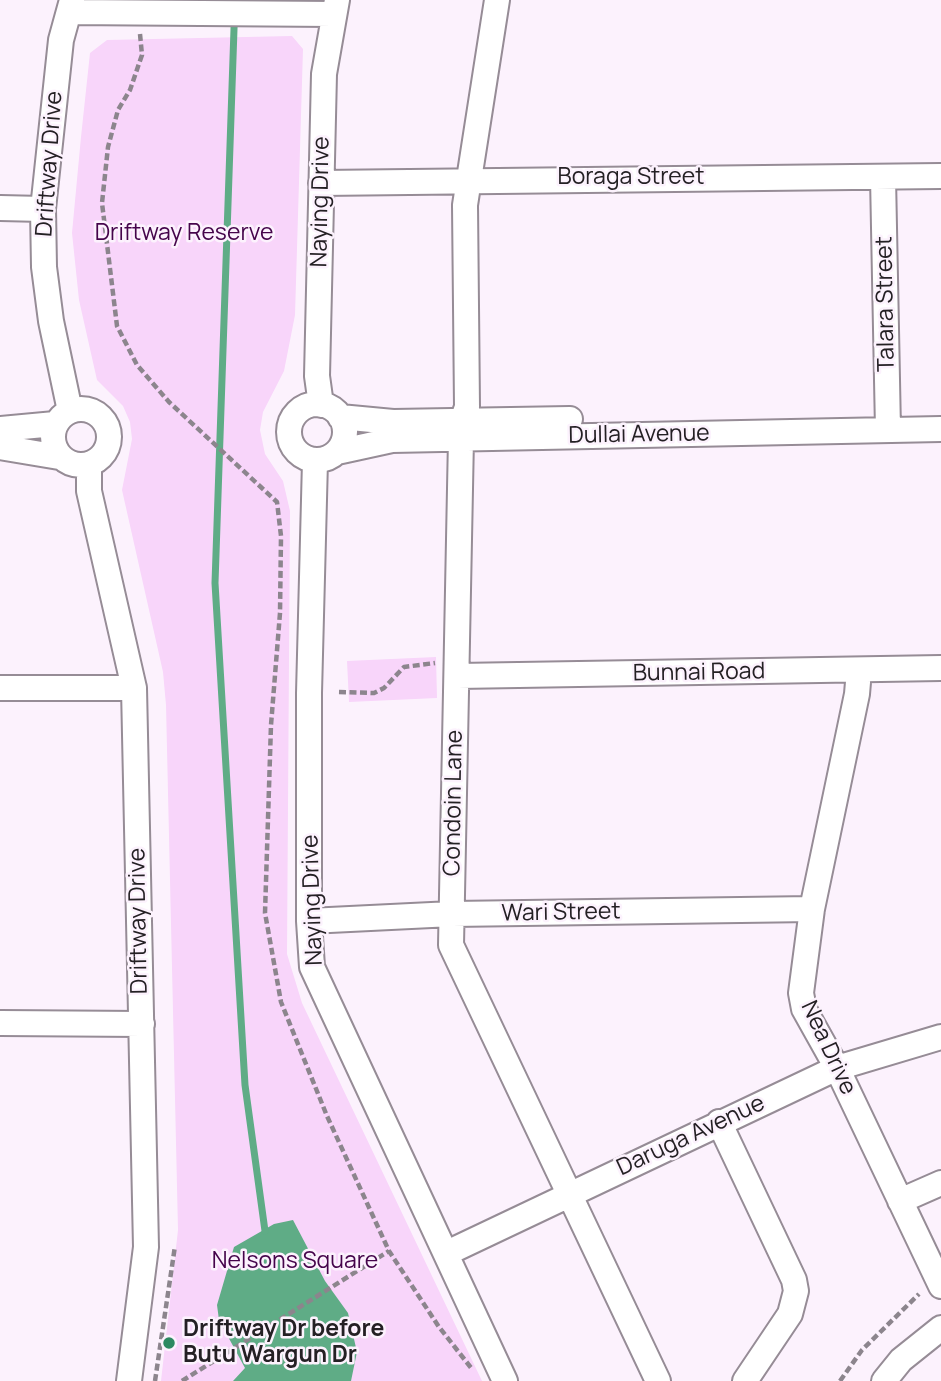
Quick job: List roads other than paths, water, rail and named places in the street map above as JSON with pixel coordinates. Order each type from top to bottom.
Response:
[{"type":"street","name":"Condoin Lane","points":[[497,0],[467,179],[467,407],[461,430],[449,670],[451,945],[658,1381]]},
{"type":"street","points":[[70,6],[149,14],[296,14],[335,7]]},
{"type":"street","name":"Driftway Drive","points":[[63,418],[44,267],[43,209],[61,40],[70,6]]},
{"type":"street","name":"Naying Drive","points":[[331,411],[317,376],[324,74],[335,7]]},
{"type":"street","name":"Boraga Street","points":[[321,183],[467,179],[941,176]]},
{"type":"street","name":"Talara Street","points":[[883,177],[888,422]]},
{"type":"street","points":[[0,208],[43,209]]},
{"type":"street","points":[[302,409],[331,411],[345,435],[326,456],[296,452],[291,444],[289,424],[302,409]]},
{"type":"street","points":[[0,429],[63,418],[89,410],[98,415],[107,428],[106,450],[89,464],[72,464],[60,457],[0,447]]},
{"type":"street","name":"Dullai Avenue","points":[[331,411],[461,430]]},
{"type":"street","name":"Dullai Avenue","points":[[326,456],[392,440],[461,430],[888,422],[941,413]]},
{"type":"street","points":[[60,457],[53,445],[63,418]]},
{"type":"street","name":"Dullai Avenue","points":[[888,422],[941,429]]},
{"type":"street","name":"Naying Drive","points":[[326,456],[309,921],[312,967],[327,1005],[447,1253],[505,1381]]},
{"type":"street","name":"Driftway Drive","points":[[89,464],[89,491],[134,688],[146,1247],[129,1381]]},
{"type":"street","name":"Bunnai Road","points":[[449,670],[941,668]]},
{"type":"street","name":"Nea Drive","points":[[859,670],[857,694],[812,909],[802,993],[809,1018],[837,1068],[938,1279]]},
{"type":"street","points":[[0,688],[134,688]]},
{"type":"street","name":"Wari Street","points":[[309,921],[452,914],[812,909]]},
{"type":"street","points":[[0,1023],[142,1024]]},
{"type":"street","name":"Daruga Avenue","points":[[447,1253],[837,1068],[941,1037]]},
{"type":"street","points":[[719,1122],[794,1280],[796,1291],[790,1314],[745,1381]]},
{"type":"street","points":[[900,1201],[941,1183]]},
{"type":"street","points":[[884,1381],[901,1360],[941,1328]]},
{"type":"waterway","points":[[235,0],[215,583],[245,1085],[265,1231]]},
{"type":"place","name":"Driftway Dr before Butu Wargun Dr","points":[[169,1343]]},
{"type":"park label","name":"Driftway Reserve","points":[[184,234]]},
{"type":"park label","name":"Nelsons Square","points":[[295,1262]]}]
